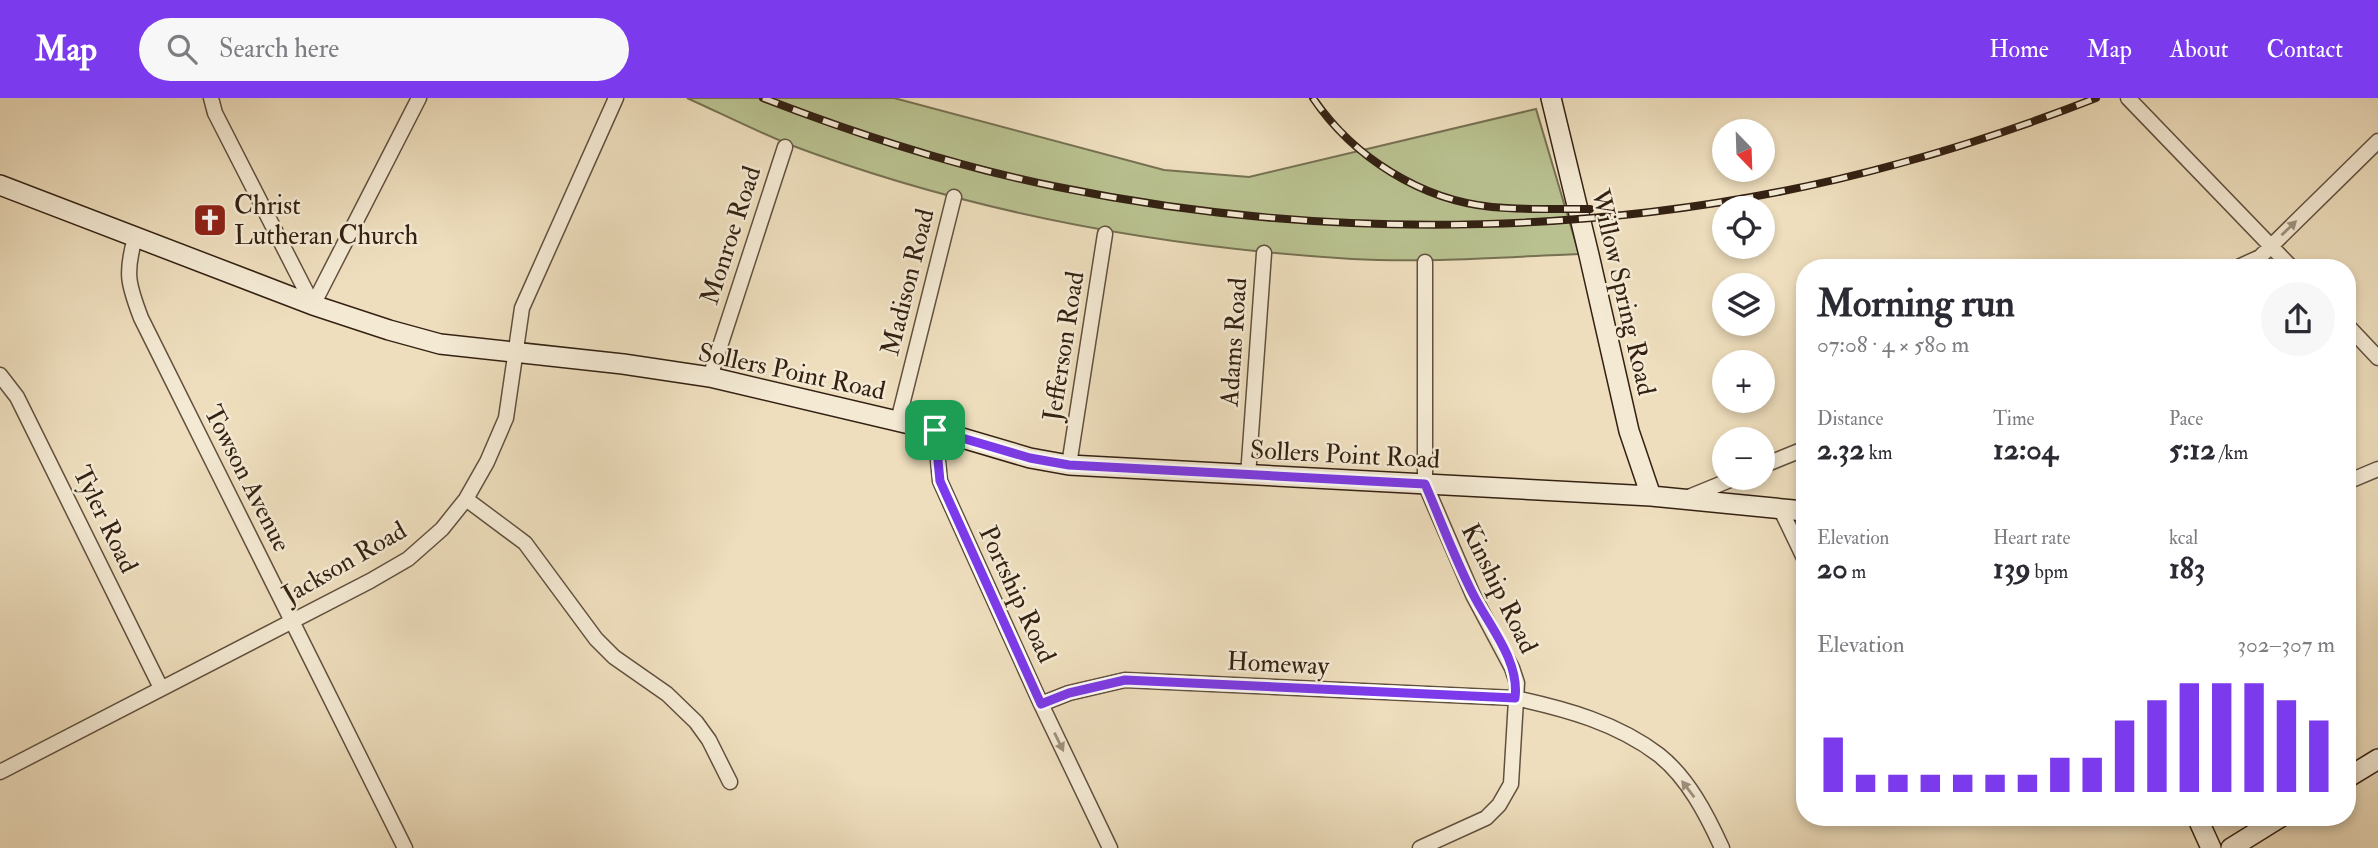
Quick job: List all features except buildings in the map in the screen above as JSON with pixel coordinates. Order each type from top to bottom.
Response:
[{"type":"street","points":[[211,98],[215,113],[313,305]]},
{"type":"street","points":[[313,305],[419,98]]},
{"type":"street","name":"Jackson Road","points":[[0,772],[408,559],[442,529],[466,499],[506,418],[522,309],[616,98]]},
{"type":"street","name":"Willow Spring Road","points":[[1551,98],[1590,255],[1629,431],[1651,496]]},
{"type":"street","points":[[2128,98],[2284,259]]},
{"type":"street","points":[[2256,259],[2378,141]]},
{"type":"street","name":"Monroe Road","points":[[710,377],[785,147]]},
{"type":"street","name":"Sollers Point Road","points":[[0,185],[313,305],[439,344],[710,377],[935,430],[1030,458],[1069,465],[1651,496],[1796,510]]},
{"type":"street","name":"Madison Road","points":[[898,421],[954,197]]},
{"type":"street","name":"Jefferson Road","points":[[1069,465],[1105,234]]},
{"type":"street","name":"Towson Avenue","points":[[135,238],[127,265],[130,290],[141,318],[405,848]]},
{"type":"street","name":"Adams Road","points":[[1248,476],[1265,253]]},
{"type":"street","points":[[1425,262],[1425,484]]},
{"type":"street","points":[[2356,335],[2378,358]]},
{"type":"street","name":"Tyler Road","points":[[0,375],[17,397],[161,688]]},
{"type":"street","name":"Portship Road","points":[[935,430],[940,481],[1110,848]]},
{"type":"street","points":[[1775,461],[1796,452]]},
{"type":"street","points":[[2356,478],[2378,469]]},
{"type":"street","name":"Kinship Road","points":[[1420,848],[1486,818],[1499,805],[1511,784],[1517,683],[1513,668],[1474,595],[1425,484]]},
{"type":"street","points":[[1685,499],[1712,488]]},
{"type":"street","points":[[466,499],[525,543],[596,639],[614,657],[667,694],[696,722],[709,740],[730,782]]},
{"type":"street","points":[[1780,508],[1796,541]]},
{"type":"street","name":"Homeway","points":[[1041,704],[1069,693],[1125,680],[1515,698]]},
{"type":"street","points":[[1515,698],[1560,708],[1592,719],[1625,734],[1660,756],[1691,792],[1722,848]]},
{"type":"street","points":[[2356,772],[2378,759]]},
{"type":"street","points":[[2201,826],[2211,848]]},
{"type":"street","points":[[2231,848],[2266,826]]},
{"type":"green space","points":[[687,98],[894,98],[1164,170],[1249,177],[1536,109],[1579,254],[1437,260],[1352,259],[1208,246],[1066,223],[925,189],[856,168],[788,144]]},
{"type":"railway","points":[[763,98],[909,149],[1058,187],[1162,205],[1267,217],[1374,224],[1481,224],[1588,218],[1694,206],[1798,188],[1950,149],[2096,98]]},
{"type":"railway","points":[[1313,98],[1329,119],[1368,157],[1415,185],[1466,203],[1492,207],[1590,209]]},
{"type":"place","name":"Christ Lutheran Church","points":[[210,220]]},
{"type":"route","points":[[935,430],[1030,458],[1069,465],[1425,484],[1474,595],[1513,668],[1517,683],[1515,698],[1125,680],[1069,693],[1041,704],[940,481],[935,430]]}]
